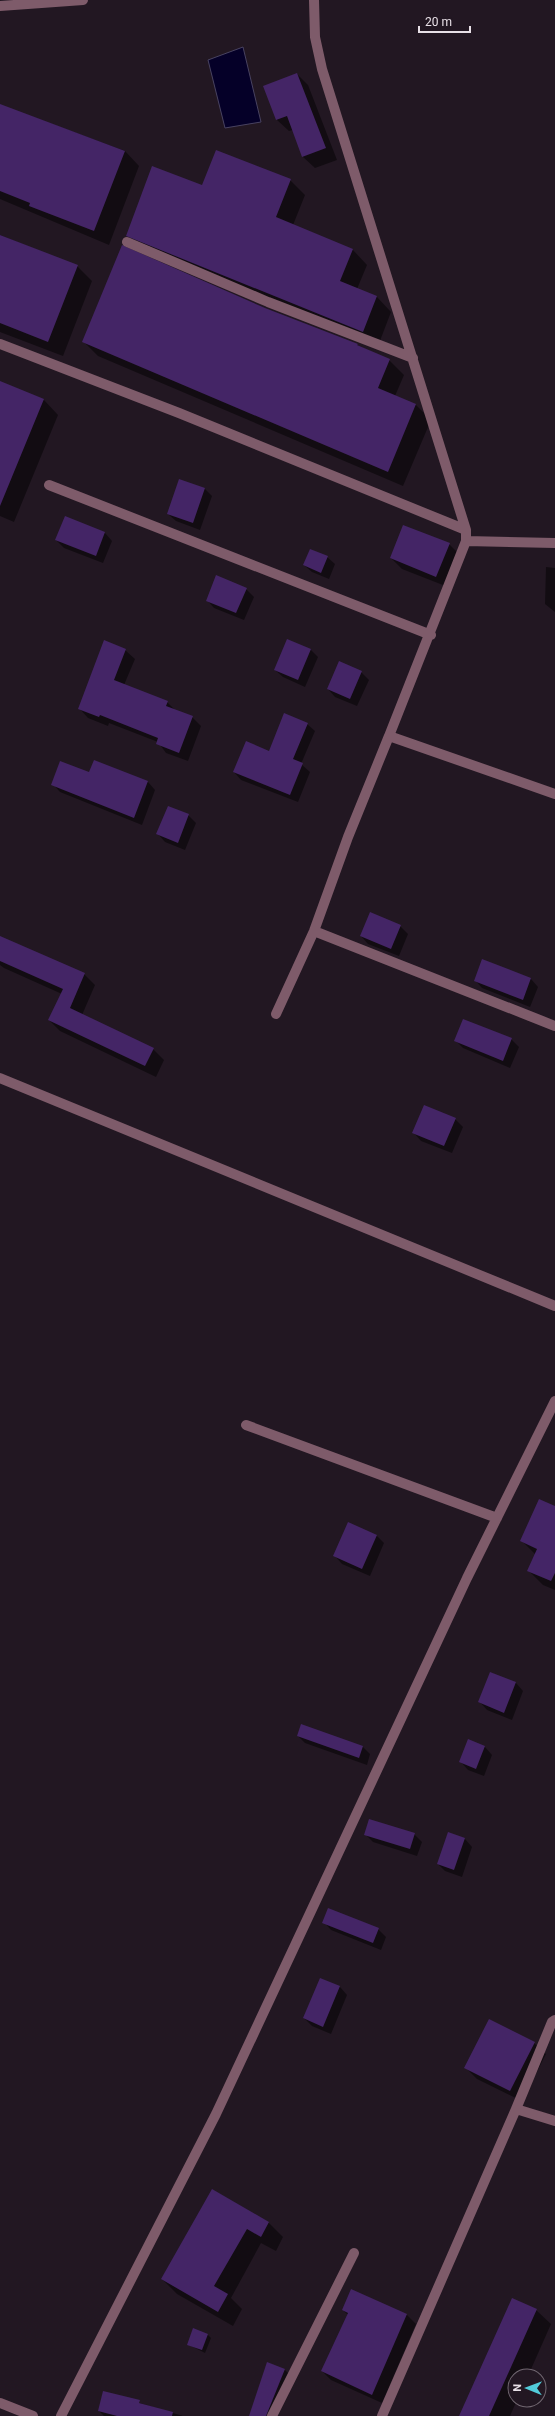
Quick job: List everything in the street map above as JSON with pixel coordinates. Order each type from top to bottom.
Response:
[{"type":"street","points":[[0,6],[83,0]]},
{"type":"street","points":[[276,1014],[314,930],[348,837],[431,635],[466,541],[466,530],[322,69],[315,38],[314,0]]},
{"type":"street","points":[[127,242],[268,302],[413,358]]},
{"type":"street","points":[[0,344],[179,413],[466,530]]},
{"type":"street","points":[[49,485],[431,635]]},
{"type":"street","points":[[466,541],[555,543]]},
{"type":"street","points":[[389,736],[555,794]]},
{"type":"street","points":[[314,930],[555,1026]]},
{"type":"street","points":[[0,1078],[555,1306]]},
{"type":"street","points":[[61,2416],[216,2114],[497,1518],[555,1401]]},
{"type":"street","points":[[246,1425],[497,1518]]},
{"type":"street","points":[[382,2416],[516,2109],[552,2022],[555,2020]]},
{"type":"street","points":[[516,2109],[555,2121]]},
{"type":"street","points":[[272,2416],[354,2253]]},
{"type":"street","points":[[0,2403],[32,2416]]},
{"type":"shaded area","points":[[243,47],[261,122],[225,128],[208,60]]},
{"type":"building","points":[[297,73],[326,148],[302,157],[287,116],[276,120],[263,86]]},
{"type":"building","points":[[0,104],[125,151],[94,231],[29,206],[30,203],[0,191]]},
{"type":"building","points":[[216,150],[291,179],[276,217],[353,249],[340,281],[377,296],[363,332],[126,236],[152,166],[202,185]]},
{"type":"building","points":[[0,235],[78,265],[48,342],[0,323]]},
{"type":"building","points":[[122,245],[265,308],[358,344],[357,345],[390,359],[378,388],[416,404],[388,472],[82,342]]},
{"type":"building","points":[[0,381],[44,399],[0,506]]},
{"type":"building","points":[[179,479],[205,488],[193,523],[167,514]]},
{"type":"building","points":[[65,516],[105,532],[96,556],[55,540]]},
{"type":"building","points":[[403,525],[450,543],[436,577],[390,558]]},
{"type":"building","points":[[310,549],[328,556],[321,573],[303,565]]},
{"type":"building","points":[[216,575],[247,588],[236,613],[206,601]]},
{"type":"building","points":[[287,639],[311,649],[298,680],[274,670]]},
{"type":"building","points":[[104,640],[126,649],[114,680],[168,701],[166,706],[193,716],[179,753],[156,744],[158,738],[100,715],[99,717],[78,709]]},
{"type":"building","points":[[339,661],[362,671],[350,699],[327,689]]},
{"type":"building","points":[[284,713],[308,723],[293,759],[303,763],[290,795],[233,772],[246,741],[269,751]]},
{"type":"building","points":[[94,760],[148,781],[134,818],[51,785],[60,761],[89,772]]},
{"type":"building","points":[[168,806],[189,814],[178,843],[156,834]]},
{"type":"building","points":[[370,912],[401,925],[391,949],[360,936]]},
{"type":"building","points":[[0,936],[85,973],[70,1008],[154,1048],[145,1066],[48,1020],[63,989],[0,961]]},
{"type":"building","points":[[482,959],[531,978],[523,1000],[474,981]]},
{"type":"building","points":[[463,1019],[512,1038],[503,1061],[454,1041]]},
{"type":"building","points":[[424,1105],[456,1118],[444,1146],[412,1133]]},
{"type":"building","points":[[539,1499],[555,1506],[555,1573],[551,1581],[527,1571],[537,1549],[520,1541]]},
{"type":"building","points":[[348,1522],[377,1535],[362,1569],[333,1556]]},
{"type":"building","points":[[490,1672],[516,1682],[504,1713],[478,1702]]},
{"type":"building","points":[[301,1724],[363,1746],[359,1758],[297,1736]]},
{"type":"building","points":[[468,1739],[485,1746],[476,1769],[459,1762]]},
{"type":"building","points":[[369,1819],[415,1833],[410,1849],[364,1835]]},
{"type":"building","points":[[448,1832],[465,1838],[454,1870],[437,1864]]},
{"type":"building","points":[[328,1908],[379,1928],[373,1943],[322,1923]]},
{"type":"building","points":[[320,1978],[340,1986],[323,2027],[303,2018]]},
{"type":"building","points":[[489,2019],[535,2042],[510,2091],[464,2068]]},
{"type":"building","points":[[212,2189],[269,2222],[261,2237],[247,2229],[214,2286],[228,2294],[218,2312],[161,2279]]},
{"type":"building","points":[[351,2289],[407,2314],[372,2395],[321,2371],[348,2313],[342,2310]]},
{"type":"building","points":[[512,2298],[537,2309],[511,2368],[507,2368],[507,2376],[489,2416],[459,2416]]},
{"type":"building","points":[[193,2328],[208,2334],[202,2350],[187,2345]]},
{"type":"building","points":[[267,2362],[285,2369],[266,2416],[249,2416]]},
{"type":"building","points":[[103,2391],[140,2400],[139,2403],[173,2412],[172,2416],[117,2416],[98,2411]]}]
